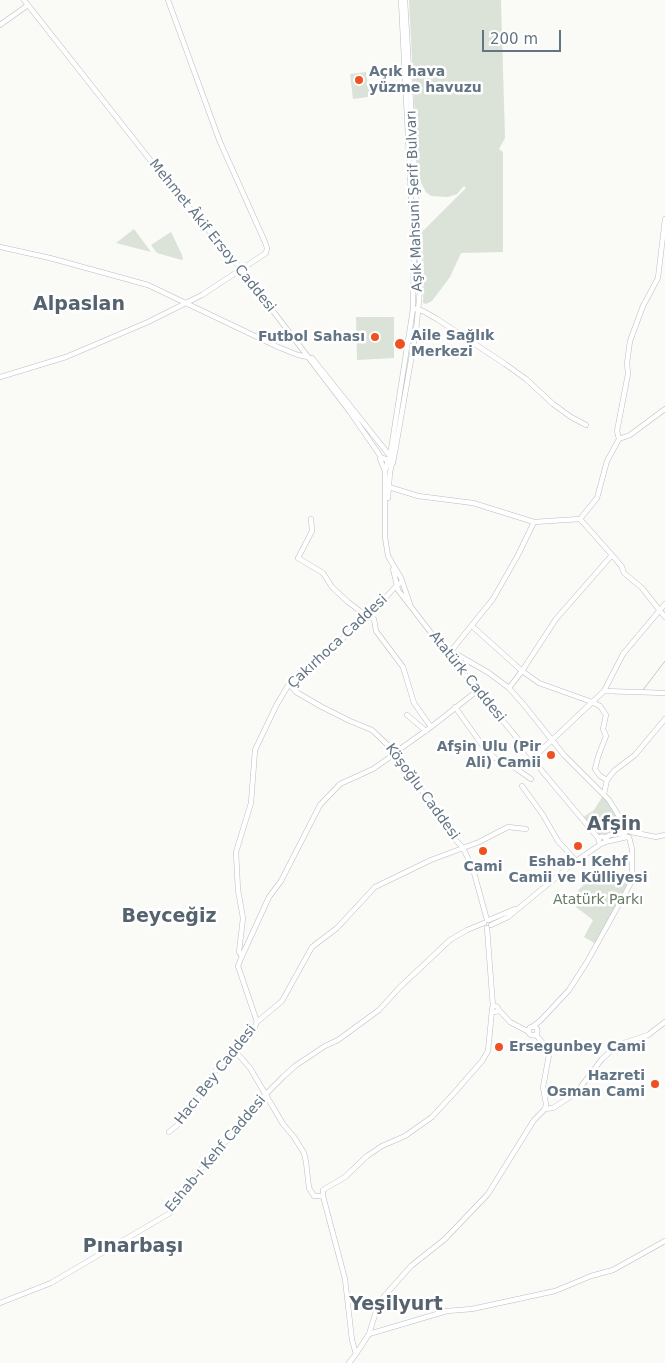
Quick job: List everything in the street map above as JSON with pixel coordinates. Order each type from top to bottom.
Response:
[{"type":"street","name":"Mehmet Âkif Ersoy Caddesi","points":[[24,0],[166,180],[242,268],[392,459]]},
{"type":"street","points":[[0,377],[66,357],[186,304],[266,253],[267,248],[220,142],[168,0]]},
{"type":"street","name":"Aşık Mahsuni Şerif Bulvarı","points":[[386,519],[392,459],[413,309],[414,254],[401,0]]},
{"type":"street","name":"Aşık Mahsuni Şerif Bulvarı","points":[[392,459],[419,309],[421,280],[405,0]]},
{"type":"street","points":[[0,25],[28,5]]},
{"type":"street","points":[[389,487],[418,496],[473,503],[534,522],[580,519],[597,498],[607,461],[619,439],[617,430],[628,374],[627,363],[630,341],[643,306],[658,278],[665,219]]},
{"type":"street","points":[[0,247],[50,258],[148,285],[278,347],[308,358]]},
{"type":"street","name":"Mehmet Âkif Ersoy Caddesi","points":[[242,268],[350,412],[379,455],[386,460],[387,464]]},
{"type":"street","points":[[413,309],[419,309],[437,319],[505,364],[526,379],[553,404],[586,425]]},
{"type":"street","points":[[619,439],[630,435],[665,409]]},
{"type":"street","points":[[380,459],[385,471]]},
{"type":"street","points":[[387,464],[390,466],[392,459]]},
{"type":"street","name":"Atatürk Caddesi","points":[[392,459],[387,464],[385,471],[385,538],[388,556],[402,582],[411,607]]},
{"type":"street","points":[[311,519],[312,531],[298,558],[323,572],[334,589],[348,602],[368,617],[374,619],[376,631],[402,667],[412,698],[431,727]]},
{"type":"street","points":[[580,519],[612,555],[624,573],[642,588],[665,617]]},
{"type":"street","points":[[534,522],[493,599],[450,652],[489,673],[509,688],[564,755],[604,794],[629,834],[632,849],[632,881],[587,962],[569,990],[534,1031]]},
{"type":"street","points":[[509,688],[556,619],[612,555]]},
{"type":"street","name":"Atatürk Caddesi","points":[[393,567],[396,586],[411,607],[450,652],[477,691],[542,771],[602,841]]},
{"type":"street","name":"Çakırhoca Caddesi","points":[[257,1022],[238,966],[242,956],[239,952],[243,918],[238,890],[236,852],[251,803],[255,750],[277,704],[289,684],[368,617],[396,586],[402,582]]},
{"type":"street","points":[[533,758],[604,691],[623,654],[665,604]]},
{"type":"street","points":[[472,626],[522,671],[539,683],[600,706],[606,715],[603,729],[606,736],[595,769],[600,776],[607,780]]},
{"type":"street","name":"Köşoğlu Caddesi","points":[[289,684],[296,692],[322,707],[350,722],[372,730],[396,753],[454,838],[463,848],[473,869],[488,923],[492,996],[495,1009]]},
{"type":"street","points":[[242,956],[269,897],[281,881],[320,805],[340,784],[373,769],[477,691]]},
{"type":"street","points":[[604,691],[665,693]]},
{"type":"street","points":[[455,707],[485,749],[495,758],[508,763],[531,779]]},
{"type":"street","points":[[407,715],[426,731]]},
{"type":"street","points":[[604,794],[607,780],[618,767],[635,755],[665,719]]},
{"type":"street","points":[[522,786],[543,815],[558,841],[576,861]]},
{"type":"street","name":"Hacı Bey Caddesi","points":[[169,1132],[186,1118],[213,1074],[252,1033],[257,1022],[282,1001],[312,947],[336,928],[375,886],[508,827],[526,829]]},
{"type":"street","points":[[488,923],[497,923],[520,907],[610,834],[644,834],[656,837],[665,835]]},
{"type":"street","points":[[488,923],[520,907]]},
{"type":"street","points":[[496,918],[497,923]]},
{"type":"street","name":"Eshab-ı Kehf Caddesi","points":[[0,1303],[51,1283],[170,1212],[179,1203],[202,1168],[266,1093],[295,1066],[325,1046],[338,1040],[379,1010],[399,988],[450,940],[467,930],[488,923]]},
{"type":"street","points":[[356,1354],[352,1340],[345,1279],[323,1190],[345,1177],[367,1156],[382,1146],[405,1136],[432,1117],[482,1061],[488,1051],[495,1009],[510,1022],[534,1031],[548,1048],[549,1055],[543,1087],[546,1107]]},
{"type":"street","points":[[546,1107],[553,1108],[576,1093],[602,1059],[612,1050],[621,1044],[648,1035],[665,1022]]},
{"type":"street","points":[[235,1052],[250,1068],[283,1124],[304,1153],[309,1188],[314,1196],[323,1196]]},
{"type":"street","points":[[349,1363],[369,1334],[379,1302],[411,1266],[445,1239],[488,1194],[534,1120],[546,1107]]},
{"type":"street","points":[[369,1334],[447,1310],[472,1309],[555,1291],[613,1270],[665,1241]]},
{"type":"green space","points":[[409,0],[501,0],[505,138],[499,149],[503,152],[503,252],[461,253],[450,277],[432,301],[426,304],[423,303],[422,232],[466,188],[464,186],[457,194],[448,197],[431,196],[426,192],[418,177]]},
{"type":"green space","name":"Açık hava yüzme havuzu","points":[[366,72],[371,92],[368,92],[368,97],[353,99],[350,74]]},
{"type":"green space","points":[[134,229],[151,252],[116,243]]},
{"type":"green space","points":[[171,232],[182,255],[182,260],[157,253],[151,245]]},
{"type":"green space","name":"Futbol Sahası","points":[[356,317],[394,317],[394,358],[357,360]]},
{"type":"green space","points":[[604,794],[628,831],[599,836],[582,818],[594,810]]},
{"type":"green space","name":"Atatürk Parkı","points":[[598,870],[610,883],[624,871],[632,881],[596,944],[584,937],[593,920],[568,901]]},
{"type":"waterway","points":[[643,690],[665,661]]},
{"type":"place","name":"Açık hava yüzme havuzu","points":[[359,80]]},
{"type":"place","name":"Futbol Sahası","points":[[375,337]]},
{"type":"place","name":"Aile Sağlık Merkezi","points":[[400,344]]},
{"type":"place","name":"Afşin Ulu (Pir Ali) Camii","points":[[551,755]]},
{"type":"place","name":"Eshab-ı Kehf Camii ve Külliyesi","points":[[578,846]]},
{"type":"place","name":"Cami","points":[[483,851]]},
{"type":"place","name":"Ersegunbey Cami","points":[[499,1047]]},
{"type":"place","name":"Hazreti Osman Cami","points":[[655,1084]]},
{"type":"district","name":"Alpaslan","points":[[79,305]]},
{"type":"district","name":"Afşin","points":[[614,825]]},
{"type":"district","name":"Beyceğiz","points":[[169,917]]},
{"type":"district","name":"Pınarbaşı","points":[[133,1247]]},
{"type":"district","name":"Yeşilyurt","points":[[396,1305]]}]
